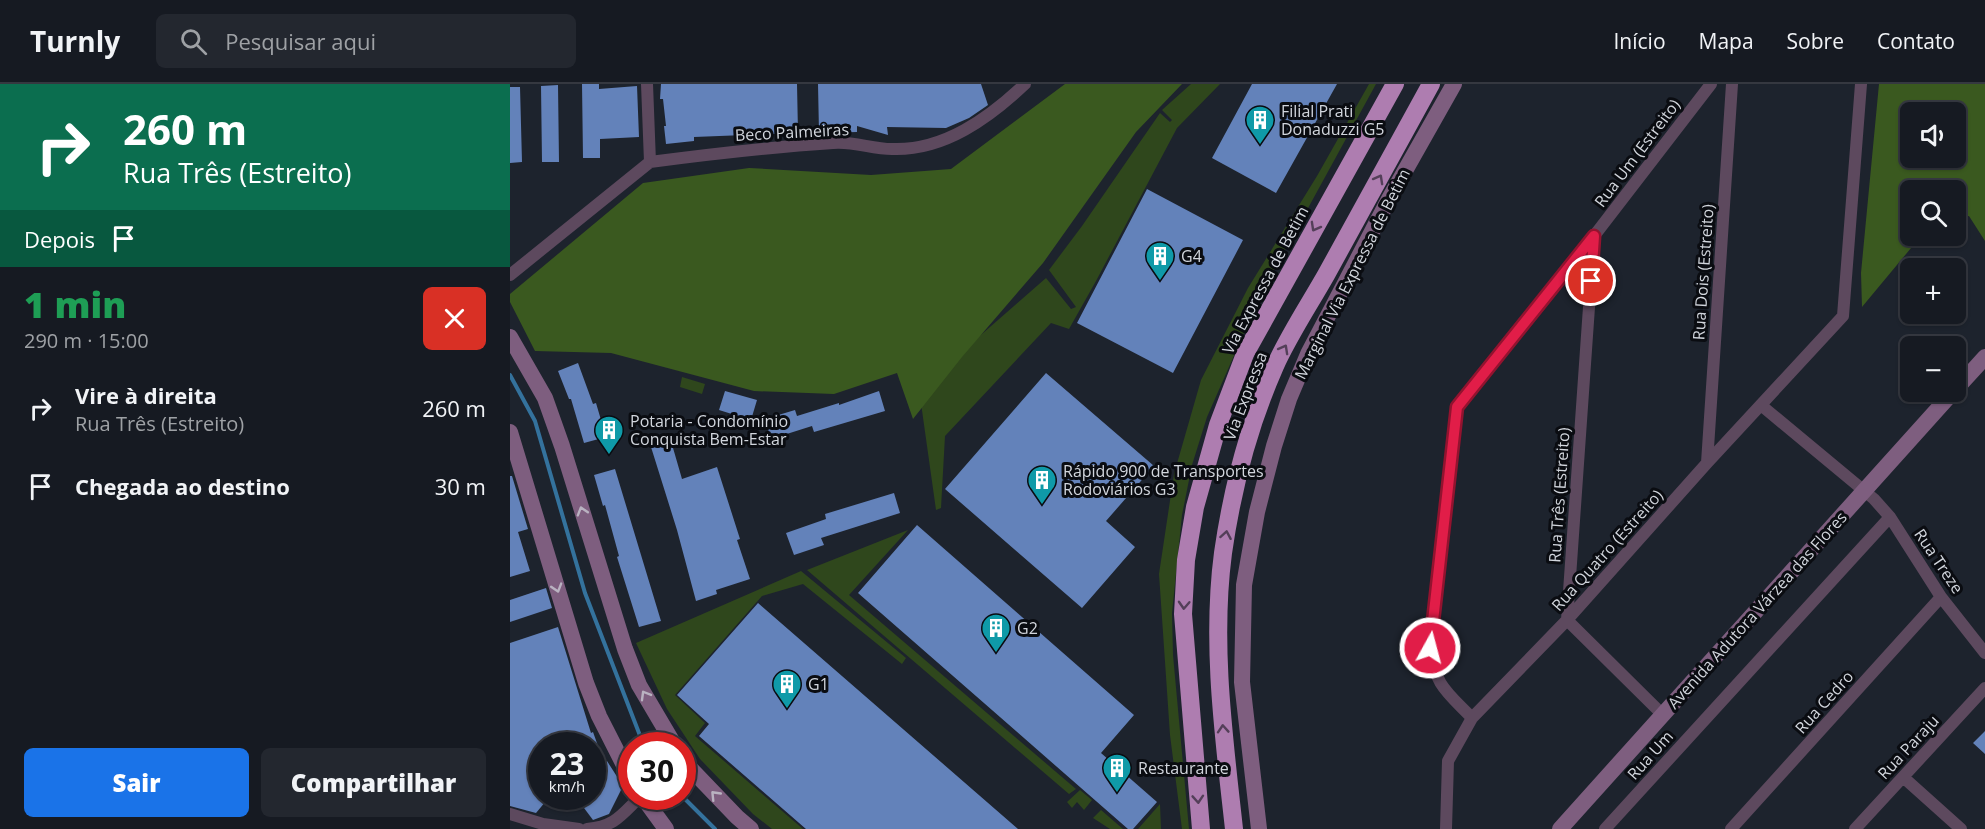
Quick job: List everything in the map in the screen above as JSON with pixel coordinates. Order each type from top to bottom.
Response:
[{"type":"highway","name":"Via Expressa de Betim","points":[[1201,829],[1183,614],[1186,560],[1196,507],[1218,424],[1245,354],[1395,84]]},
{"type":"highway","name":"Via Expressa","points":[[1234,829],[1223,723],[1219,608],[1223,555],[1232,501],[1251,428],[1276,365],[1431,84]]},
{"type":"street","points":[[510,275],[650,162],[647,84]]},
{"type":"street","name":"Beco Palmeiras","points":[[650,162],[755,148],[841,142],[892,150],[923,147],[963,132],[1007,101],[1025,84]]},
{"type":"street","name":"Marginal Via Expressa de Betim","points":[[1259,829],[1242,682],[1243,596],[1257,512],[1268,468],[1289,399],[1308,354],[1389,199],[1454,84]]},
{"type":"street","name":"Rua Um (Estreito)","points":[[1472,718],[1441,686],[1433,668],[1430,648],[1457,407],[1594,236],[1711,84]]},
{"type":"street","name":"Rua Dois (Estreito)","points":[[1707,463],[1732,84]]},
{"type":"street","name":"Rua Quatro (Estreito)","points":[[1446,829],[1448,761],[1472,718],[1567,620],[1707,463],[1843,316],[1861,84]]},
{"type":"street","name":"Rua Três (Estreito)","points":[[1567,620],[1594,236]]},
{"type":"street","points":[[510,337],[545,398],[625,649],[639,685],[667,732]]},
{"type":"street","name":"Avenida Adutora Várzea das Flores","points":[[1966,378],[1985,357]]},
{"type":"street","name":"Avenida Adutora Várzea das Flores","points":[[1560,829],[1944,402]]},
{"type":"street","name":"Rua Treze","points":[[1762,406],[1874,498],[1890,517],[1941,597],[1985,653]]},
{"type":"street","points":[[510,432],[586,683],[599,717],[618,754]]},
{"type":"street","name":"Rua Um","points":[[1605,829],[1890,517]]},
{"type":"street","name":"Rua Cedro","points":[[1731,829],[1941,597]]},
{"type":"street","points":[[1567,620],[1663,715]]},
{"type":"street","name":"Rua Paraju","points":[[1855,829],[1865,824],[1903,777],[1985,688]]},
{"type":"street","points":[[696,775],[736,817],[751,829]]},
{"type":"street","points":[[1903,777],[1961,829]]},
{"type":"street","points":[[587,829],[612,824],[626,810]]},
{"type":"street","points":[[652,810],[666,829]]},
{"type":"street","points":[[510,814],[543,825],[579,829]]},
{"type":"green space","points":[[1065,84],[1182,84],[1136,132],[1043,263],[962,357],[913,419],[897,373],[834,394],[754,391],[611,353],[535,351],[510,302],[510,294],[643,183],[749,168],[871,175],[951,169]]},
{"type":"green space","points":[[1191,84],[1220,84],[1177,128],[1069,329],[1051,323],[945,436],[941,508],[936,510],[919,389],[1046,278],[1071,309],[1076,307],[1049,270],[1160,113],[1170,122],[1172,120],[1162,110]]},
{"type":"green space","points":[[1369,84],[1376,84],[1261,294],[1207,417],[1192,465],[1182,515],[1172,613],[1173,655],[1189,829],[1182,829],[1170,735],[1159,574],[1174,474],[1201,380],[1248,288],[1317,176]]},
{"type":"green space","points":[[1879,84],[1985,84],[1985,241],[1969,216],[1966,216],[1966,180],[1900,180],[1900,246],[1913,246],[1903,258],[1900,258],[1900,261],[1862,307],[1861,273]]},
{"type":"green space","points":[[682,377],[705,384],[702,394],[680,387]]},
{"type":"green space","points":[[908,530],[849,595],[1076,789],[1069,794],[807,570]]},
{"type":"green space","points":[[801,571],[906,658],[902,664],[803,584],[762,596],[675,695],[705,723],[696,735],[696,732],[682,732],[667,709],[636,643]]},
{"type":"green space","points":[[696,737],[803,829],[772,829],[753,814],[696,753]]},
{"type":"green space","points":[[1080,790],[1092,800],[1084,810],[1077,802],[1072,808],[1067,802]]},
{"type":"green space","points":[[1160,804],[1161,829],[1138,829]]},
{"type":"green space","points":[[1101,810],[1123,829],[1110,829],[1093,818]]},
{"type":"building","points":[[582,84],[599,84],[599,89],[637,86],[639,137],[600,139],[600,158],[583,158]]},
{"type":"building","points":[[661,84],[797,84],[798,133],[694,137],[694,141],[666,144],[663,99],[660,99]]},
{"type":"building","points":[[818,84],[981,84],[988,105],[969,118],[946,128],[887,127],[888,135],[857,126],[857,132],[819,133]]},
{"type":"building","name":"Filial Prati Donaduzzi G5","points":[[1252,84],[1337,84],[1276,193],[1212,158]]},
{"type":"building","points":[[558,85],[559,162],[542,162],[541,86]]},
{"type":"building","points":[[510,87],[520,87],[522,162],[510,163]]},
{"type":"building","name":"G4","points":[[1147,189],[1243,240],[1173,373],[1077,323]]},
{"type":"building","points":[[578,363],[593,404],[596,403],[606,437],[584,443],[571,399],[569,399],[558,371]]},
{"type":"building","name":"Rápido 900 de Transportes Rodoviários G3","points":[[1046,373],[1154,466],[1106,521],[1135,547],[1082,608],[945,489]]},
{"type":"building","points":[[725,391],[757,400],[751,420],[719,410]]},
{"type":"building","points":[[879,391],[885,411],[814,432],[812,426],[771,439],[765,419],[795,410],[797,416]]},
{"type":"building","points":[[671,441],[682,479],[717,467],[750,579],[716,590],[717,594],[696,601],[651,447]]},
{"type":"building","points":[[615,469],[661,621],[639,627],[617,557],[619,556],[605,505],[603,506],[594,475]]},
{"type":"building","points":[[510,476],[512,476],[528,529],[518,532],[530,571],[510,577]]},
{"type":"building","points":[[894,493],[900,513],[821,538],[824,545],[794,555],[786,533],[826,519],[825,514]]},
{"type":"building","name":"G2","points":[[917,525],[1134,715],[1101,753],[1157,802],[1133,829],[1128,829],[858,593]]},
{"type":"building","points":[[546,588],[552,608],[510,622],[510,600]]},
{"type":"building","name":"G1","points":[[758,603],[1018,829],[806,829],[699,736],[709,724],[677,695]]},
{"type":"building","points":[[558,627],[591,732],[528,732],[528,810],[538,810],[536,813],[510,806],[510,643]]},
{"type":"building","points":[[1985,731],[1985,754],[1973,743]]},
{"type":"building","points":[[606,762],[618,778],[618,796],[609,814],[593,820],[586,810],[606,810]]},
{"type":"waterway","points":[[510,375],[535,421],[585,593],[639,732]]},
{"type":"waterway","points":[[696,810],[715,829]]},
{"type":"place","name":"Filial Prati Donaduzzi G5","points":[[1260,146]]},
{"type":"place","name":"G4","points":[[1160,282]]},
{"type":"place","name":"Potaria - Condomínio Conquista Bem-Estar","points":[[609,456]]},
{"type":"place","name":"Rápido 900 de Transportes Rodoviários G3","points":[[1042,506]]},
{"type":"place","name":"G2","points":[[996,654]]},
{"type":"place","name":"G1","points":[[787,710]]},
{"type":"place","name":"Restaurante","points":[[1117,794]]},
{"type":"route","points":[[1430,648],[1457,407],[1594,236],[1591,281]]}]
